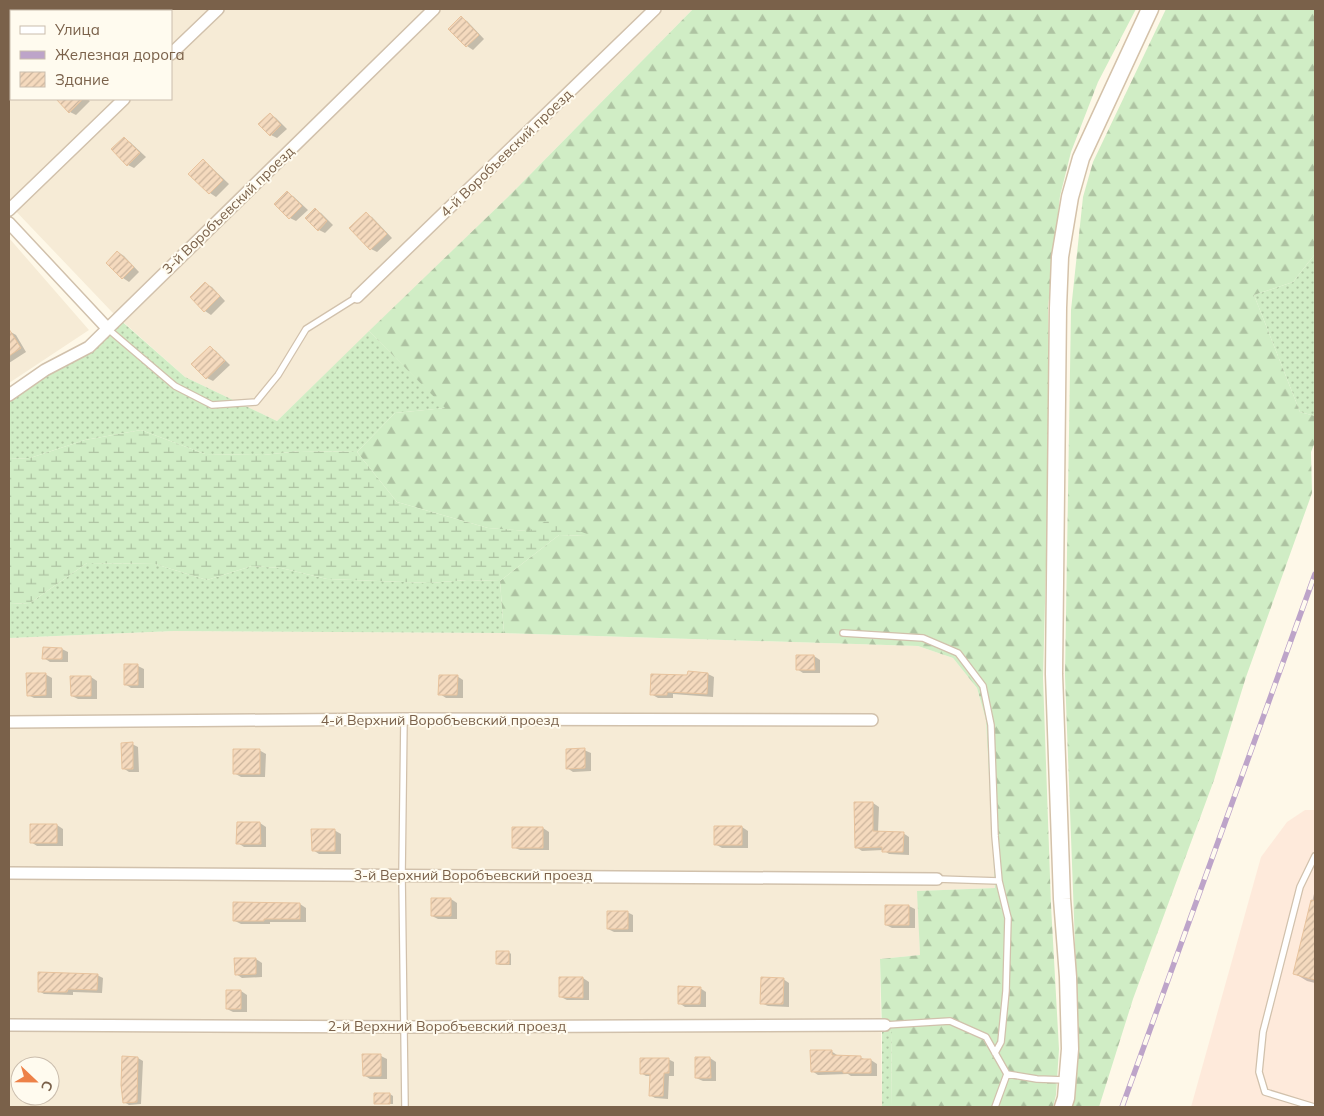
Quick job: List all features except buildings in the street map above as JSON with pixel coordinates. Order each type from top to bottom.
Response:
[{"type":"street","points":[[172,53],[218,9]]},
{"type":"street","name":"3-й Воробъевский проезд","points":[[9,395],[45,370],[89,346],[108,329],[434,9]]},
{"type":"street","name":"4-й Воробъевский проезд","points":[[357,297],[655,9]]},
{"type":"street","points":[[1063,1107],[1070,1049],[1068,977],[1062,899],[1054,674],[1060,257],[1070,197],[1081,158],[1150,9]]},
{"type":"street","points":[[9,210],[123,100]]},
{"type":"street","points":[[9,223],[108,329]]},
{"type":"street","name":"4-й Верхний Воробъевский проезд","points":[[9,722],[404,719],[872,720]]},
{"type":"street","name":"3-й Верхний Воробъевский проезд","points":[[9,873],[937,879]]},
{"type":"street","name":"2-й Верхний Воробъевский проезд","points":[[9,1025],[403,1027],[885,1025]]},
{"type":"lane","points":[[108,329],[175,386],[212,404],[256,402],[278,375],[306,329],[357,297]]},
{"type":"lane","points":[[843,632],[923,638],[958,653],[983,686],[991,726],[995,836],[999,881],[1008,918],[1006,992],[1001,1042],[995,1053]]},
{"type":"lane","points":[[404,719],[402,875],[405,1107]]},
{"type":"lane","points":[[1314,1107],[1265,1092],[1259,1072],[1263,1032],[1300,887],[1315,856]]},
{"type":"lane","points":[[937,879],[999,881]]},
{"type":"lane","points":[[885,1025],[950,1021],[986,1038],[1007,1074]]},
{"type":"lane","points":[[1007,1074],[1067,1080]]},
{"type":"lane","points":[[994,1107],[1007,1074]]},
{"type":"shaded area","points":[[9,9],[693,9],[513,192],[277,421],[185,377],[112,312],[9,204]]},
{"type":"shaded area","points":[[9,238],[89,330],[9,383]]},
{"type":"shaded area","points":[[174,631],[504,633],[918,646],[953,658],[977,688],[986,720],[995,888],[918,891],[920,955],[880,959],[882,1107],[9,1107],[9,638]]},
{"type":"shaded area","points":[[1305,810],[1315,810],[1315,1107],[1191,1107],[1261,857],[1287,822]]},
{"type":"green space","points":[[693,9],[1136,9],[1098,82],[1071,152],[1060,196],[1048,307],[1050,414],[1043,678],[1051,905],[1059,1049],[1056,1095],[1053,1107],[891,1107],[892,1031],[882,1032],[880,959],[920,955],[917,891],[995,888],[986,720],[977,688],[953,658],[918,646],[504,633],[500,581],[559,535],[590,536],[488,528],[397,502],[357,452],[395,413],[445,408],[369,331],[513,192]]},
{"type":"green space","points":[[1166,9],[1315,9],[1315,254],[1293,282],[1254,295],[1300,412],[1315,416],[1315,442],[1311,452],[1312,493],[1246,677],[1214,780],[1133,999],[1099,1107],[1071,1107],[1079,1052],[1065,676],[1071,310],[1083,197],[1093,162]]},
{"type":"green space","points":[[1315,254],[1315,416],[1300,412],[1254,295],[1293,282]]},
{"type":"green space","points":[[118,318],[185,377],[277,421],[369,331],[446,408],[395,413],[357,452],[300,451],[263,455],[205,454],[141,430],[85,440],[30,458],[9,459],[9,395],[89,347]]},
{"type":"green space","points":[[141,430],[205,454],[263,455],[300,451],[357,452],[397,502],[488,528],[529,531],[549,519],[592,536],[559,535],[500,581],[467,580],[429,583],[327,579],[281,568],[252,566],[207,580],[155,564],[87,563],[30,603],[9,604],[9,459],[30,458],[85,440]]},
{"type":"green space","points":[[87,563],[155,564],[207,580],[252,566],[281,568],[327,579],[429,583],[467,580],[500,581],[504,633],[174,631],[9,638],[9,604],[30,603]]},
{"type":"green space","points":[[892,1031],[891,1107],[882,1107],[882,1032]]},
{"type":"railway","points":[[1122,1107],[1315,574]]}]
